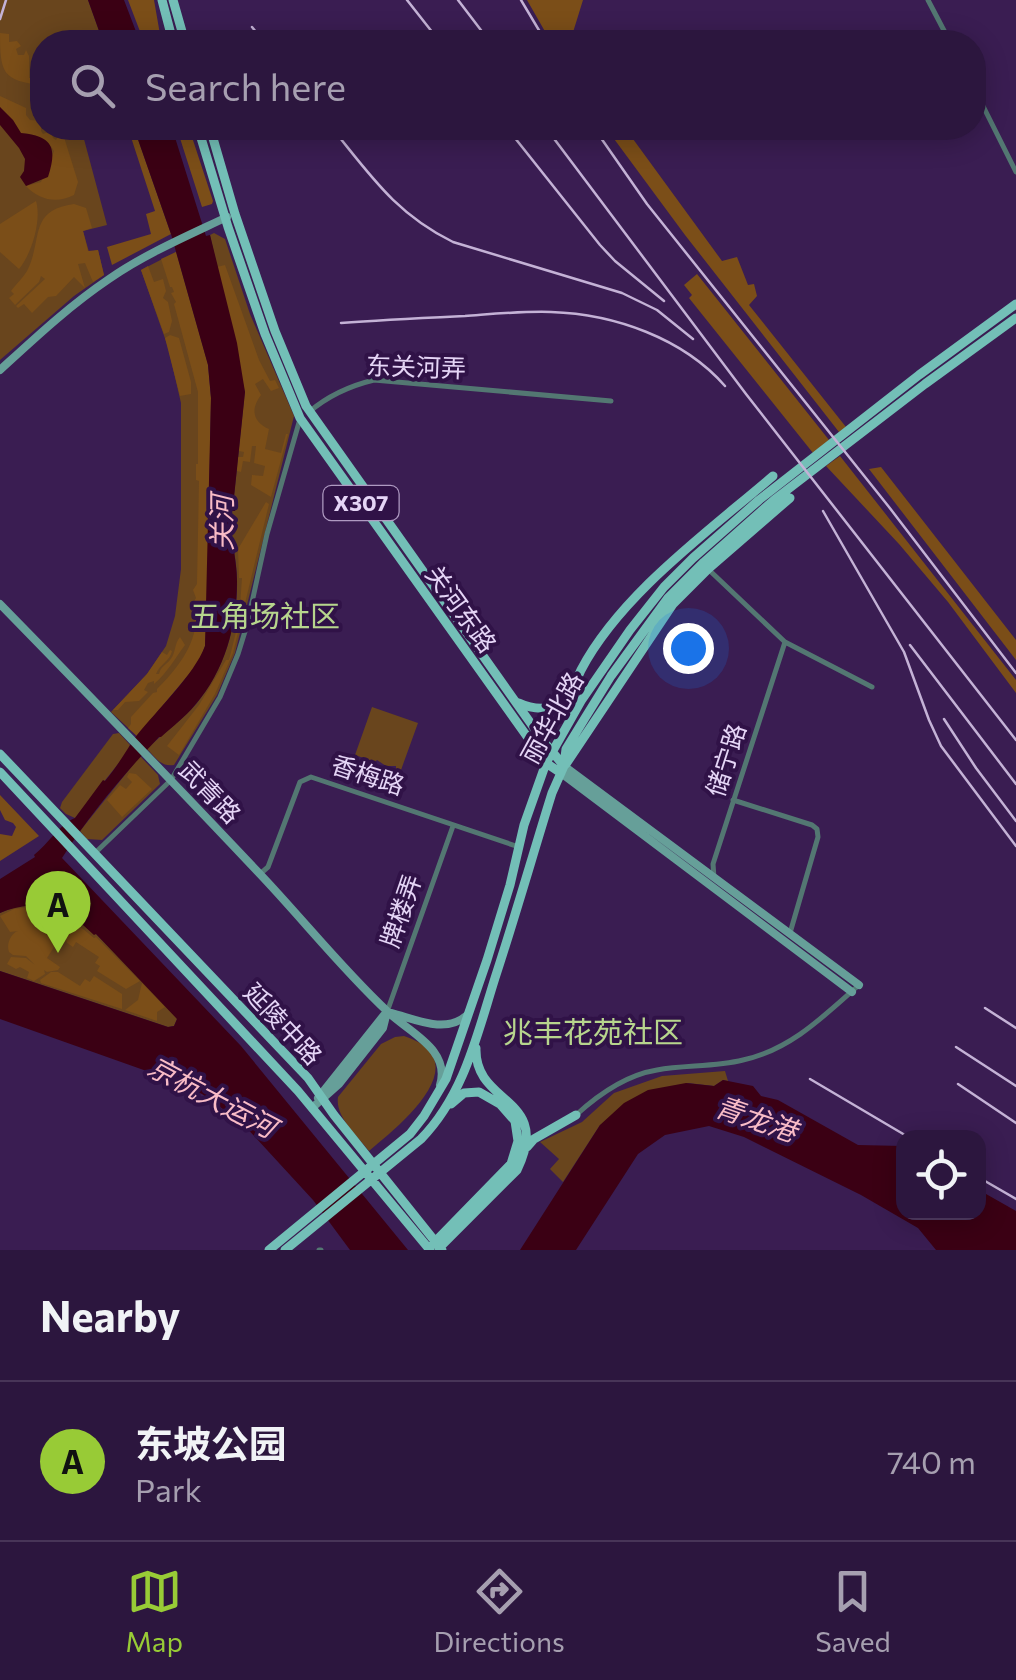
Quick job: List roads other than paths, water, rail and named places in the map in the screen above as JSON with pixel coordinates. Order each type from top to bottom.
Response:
[{"type":"main road","points":[[162,0],[170,30]]},
{"type":"main road","points":[[173,0],[182,30]]},
{"type":"main road","name":"关河东路","points":[[202,140],[231,218]]},
{"type":"main road","name":"关河东路","points":[[213,140],[265,334],[305,415],[549,758],[562,770]]},
{"type":"main road","name":"丽华北路","points":[[268,1250],[422,1139],[449,1105],[476,1040],[566,749],[634,634],[674,577],[759,500],[1016,304]]},
{"type":"main road","name":"丽华北路","points":[[285,1250],[410,1134],[446,1079],[549,758],[602,670],[692,574],[774,500],[1016,318]]},
{"type":"main road","name":"关河东路","points":[[305,415],[515,701],[549,758]]},
{"type":"main road","points":[[549,758],[575,695],[580,672],[628,606],[660,572],[774,476]]},
{"type":"main road","points":[[562,770],[673,604],[790,498]]},
{"type":"main road","points":[[515,701],[536,709],[552,708],[575,695],[602,670]]},
{"type":"main road","name":"延陵中路","points":[[0,754],[308,1078],[437,1247]]},
{"type":"main road","name":"延陵中路","points":[[0,772],[185,968],[437,1247]]},
{"type":"main road","points":[[476,1040],[478,1070],[487,1083],[515,1106],[526,1124],[526,1149]]},
{"type":"main road","points":[[437,1247],[511,1164],[518,1141],[515,1120],[500,1104],[479,1092],[464,1094],[449,1105]]},
{"type":"main road","points":[[437,1247],[517,1170],[534,1139],[576,1114]]},
{"type":"street","points":[[928,0],[944,30]]},
{"type":"street","points":[[986,112],[1016,172]]},
{"type":"street","points":[[0,370],[72,306],[111,278],[231,218]]},
{"type":"street","name":"东关河弄","points":[[305,415],[323,400],[374,380],[611,402]]},
{"type":"street","points":[[95,853],[170,780],[220,697],[238,654],[296,426],[305,415]]},
{"type":"street","points":[[708,569],[785,642],[872,687]]},
{"type":"street","name":"武青路","points":[[0,604],[387,1012],[429,1043],[443,1077],[437,1095]]},
{"type":"street","name":"储宁路","points":[[718,891],[713,864],[785,642]]},
{"type":"street","name":"关河东路","points":[[562,770],[714,876],[856,988]]},
{"type":"street","name":"关河东路","points":[[562,770],[718,891],[856,988]]},
{"type":"street","name":"香梅路","points":[[260,874],[268,867],[300,782],[311,777],[519,846]]},
{"type":"street","points":[[734,800],[812,825],[817,830],[790,933]]},
{"type":"street","name":"牌楼弄","points":[[321,1097],[339,1084],[383,1028],[453,825]]},
{"type":"street","points":[[576,1114],[619,1083],[654,1070],[743,1060],[776,1049],[810,1029],[856,988]]},
{"type":"street","points":[[387,1012],[445,1027],[466,1016]]},
{"type":"street","name":"牌楼弄","points":[[312,1108],[387,1012]]},
{"type":"street","points":[[383,1028],[398,1024],[408,1028]]},
{"type":"water","points":[[88,0],[124,0],[135,30],[99,30]]},
{"type":"water","points":[[0,107],[21,133],[30,135],[30,140],[46,141],[52,152],[48,177],[26,186],[20,177],[25,159],[0,125]]},
{"type":"water","points":[[138,140],[176,140],[206,236],[210,235],[237,343],[245,392],[231,503],[236,504],[231,520],[237,572],[232,631],[205,692],[120,780],[62,858],[241,1046],[408,1250],[350,1250],[313,1200],[241,1122],[202,1094],[0,1019],[0,971],[168,1027],[174,1026],[177,1019],[96,934],[56,901],[0,913],[0,879],[35,857],[59,829],[75,818],[184,680],[205,646],[211,398],[208,365],[171,234]]},
{"type":"water","name":"青龙港","points":[[723,1080],[753,1086],[761,1096],[778,1100],[858,1145],[896,1146],[896,1215],[744,1137],[709,1126],[665,1135],[638,1154],[576,1250],[520,1250],[600,1125],[624,1103],[648,1090],[686,1083],[714,1086]]},
{"type":"water","points":[[986,1194],[1016,1211],[1016,1250],[936,1250],[918,1228],[904,1220],[986,1220]]},
{"type":"railway","points":[[0,19],[6,0]]},
{"type":"railway","points":[[407,0],[431,30]]},
{"type":"railway","points":[[458,0],[481,30]]},
{"type":"railway","points":[[521,0],[539,30]]},
{"type":"railway","points":[[342,140],[400,206],[433,231],[453,242],[622,293],[657,310],[693,339]]},
{"type":"railway","points":[[517,140],[600,245],[664,301]]},
{"type":"railway","points":[[555,140],[746,394],[1016,740]]},
{"type":"railway","points":[[602,140],[647,204],[1016,673]]},
{"type":"railway","points":[[341,323],[529,312],[575,314],[623,324],[668,342],[689,354],[725,386]]},
{"type":"railway","points":[[823,511],[904,652],[941,746],[1016,846]]},
{"type":"railway","points":[[910,645],[1016,784]]},
{"type":"railway","points":[[944,719],[1016,821]]},
{"type":"railway","points":[[985,1008],[1016,1028]]},
{"type":"railway","points":[[956,1047],[1016,1086]]},
{"type":"railway","points":[[810,1079],[896,1130]]},
{"type":"railway","points":[[958,1084],[1016,1123]]},
{"type":"railway","points":[[986,1182],[1016,1199]]},
{"type":"place","name":"东坡公园","points":[[58,953]]},
{"type":"district","name":"五角场社区","points":[[265,617]]},
{"type":"district","name":"兆丰花苑社区","points":[[593,1033]]},
{"type":"water label","name":"关河","points":[[222,523]]},
{"type":"water label","name":"京杭大运河","points":[[212,1097]]}]
